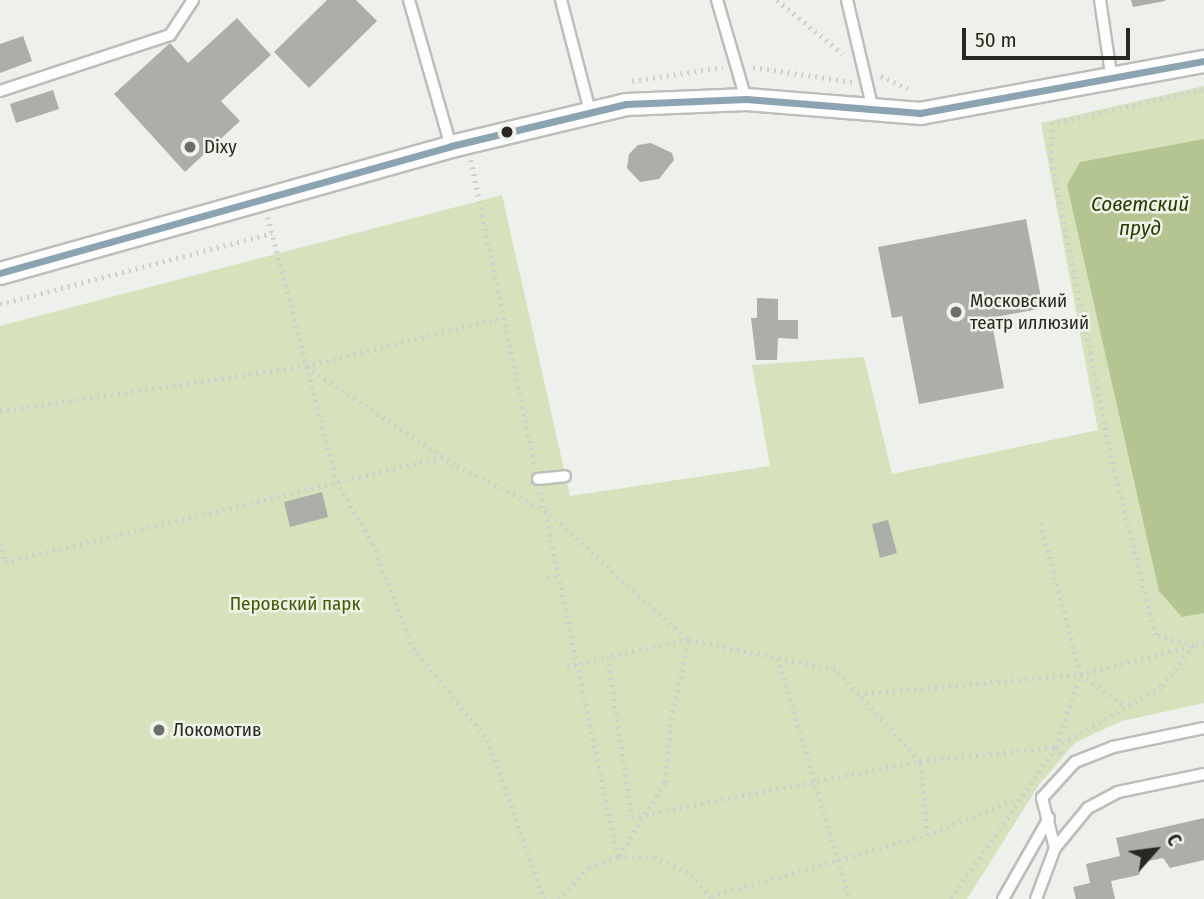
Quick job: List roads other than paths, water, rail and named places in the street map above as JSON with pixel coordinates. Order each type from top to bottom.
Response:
[{"type":"street","points":[[0,272],[459,144],[590,111],[670,98],[746,99],[873,111],[958,108],[1204,61]]},
{"type":"lane","points":[[0,90],[170,35],[192,0]]},
{"type":"lane","points":[[409,0],[459,144]]},
{"type":"lane","points":[[561,0],[590,111]]},
{"type":"lane","points":[[717,0],[746,99]]},
{"type":"lane","points":[[848,0],[873,111]]},
{"type":"lane","points":[[1100,0],[1112,80]]},
{"type":"lane","points":[[538,480],[565,476]]},
{"type":"lane","points":[[1055,848],[1042,799],[1075,762],[1113,747],[1204,728]]},
{"type":"lane","points":[[1036,899],[1055,848],[1088,808],[1118,792],[1204,774]]},
{"type":"lane","points":[[1003,899],[1049,818]]},
{"type":"water","name":"Советский пруд","points":[[1204,139],[1204,613],[1182,617],[1159,591],[1067,185],[1080,162]]},
{"type":"place","name":"Dixy","points":[[190,147]]},
{"type":"place","name":"Московский театр иллюзий","points":[[956,312]]},
{"type":"place","name":"Локомотив","points":[[159,730]]},
{"type":"park label","name":"Перовский парк","points":[[295,604]]}]
